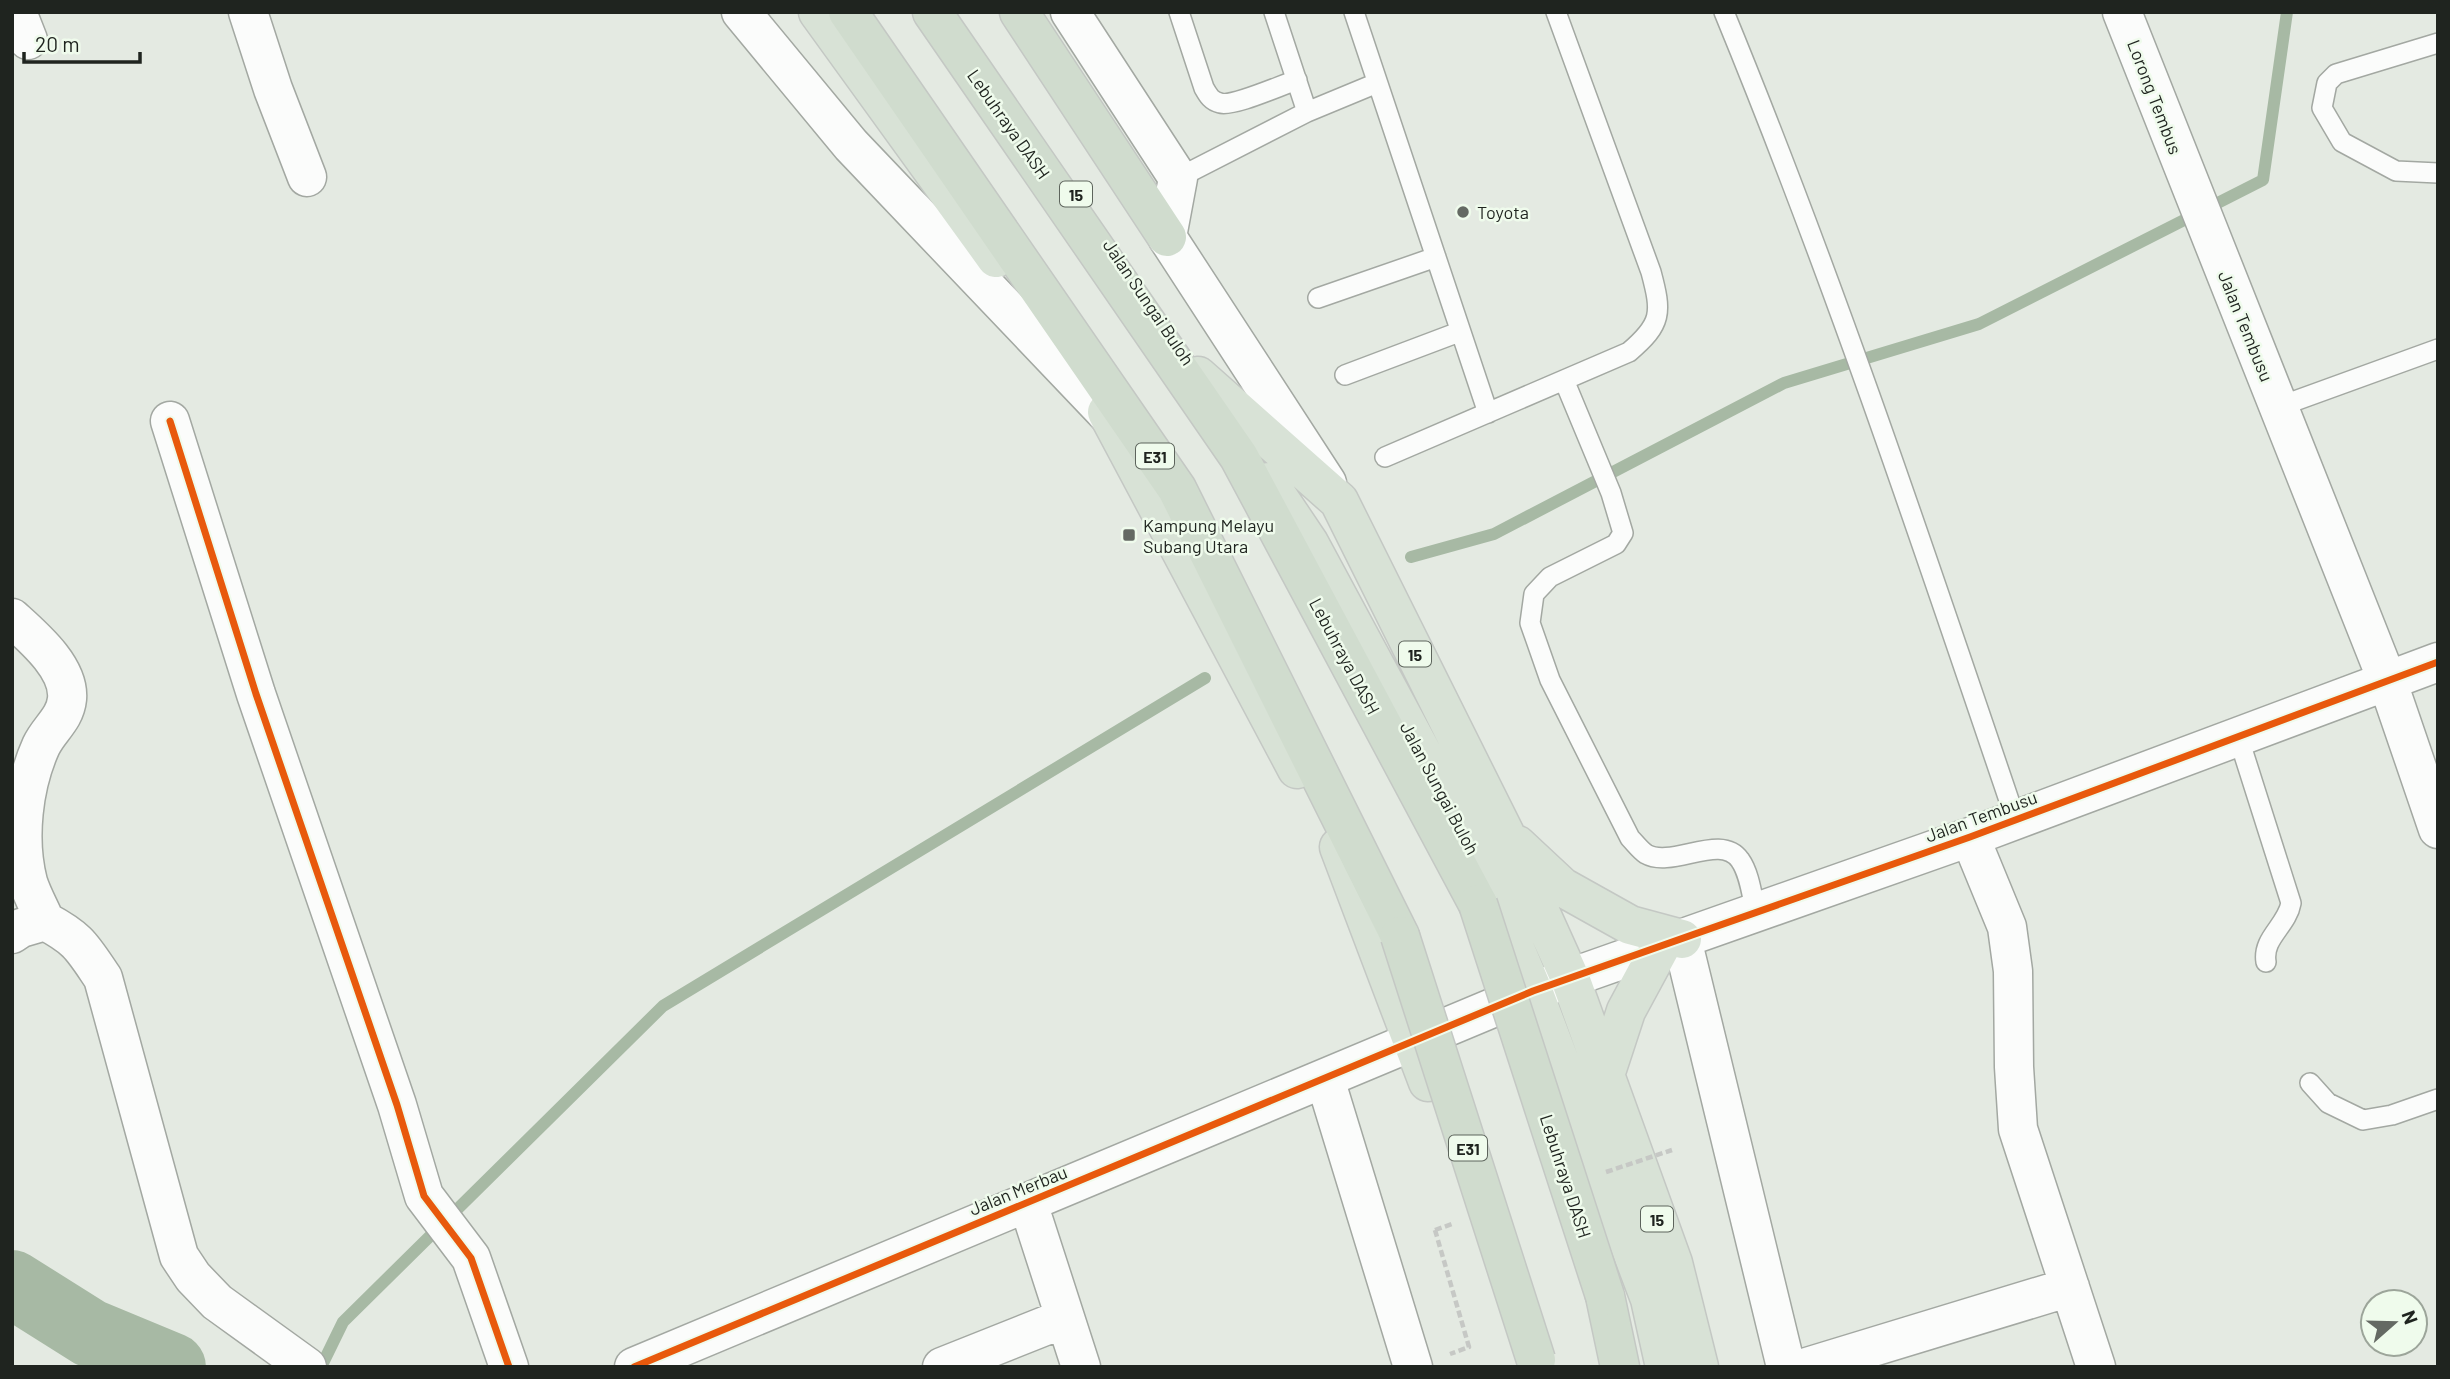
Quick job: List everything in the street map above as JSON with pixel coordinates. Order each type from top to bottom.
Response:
[{"type":"highway","points":[[818,12],[1112,419],[1230,646],[1341,850],[1414,1042],[1521,1367]]},
{"type":"highway","name":"E31","points":[[848,12],[1177,489],[1400,936],[1538,1367]]},
{"type":"highway","name":"Lebuhraya DASH","points":[[932,12],[1239,457],[1478,904],[1605,1296],[1620,1367]]},
{"type":"highway","name":"Jalan Sungai Buloh","points":[[954,12],[1309,543],[1469,840],[1533,991],[1650,1299],[1665,1367]]},
{"type":"highway","points":[[1019,12],[1167,237]]},
{"type":"highway","name":"15","points":[[1198,376],[1339,501],[1506,834],[1570,978],[1673,1262],[1699,1367]]},
{"type":"highway","points":[[1506,834],[1562,887],[1630,925],[1671,944],[1626,1011],[1605,1075]]},
{"type":"street","points":[[248,12],[273,89],[307,177]]},
{"type":"street","points":[[741,12],[851,145],[1112,419]]},
{"type":"street","points":[[1070,12],[1178,178],[1167,237],[1339,501]]},
{"type":"street","name":"Lorong Tembus","points":[[2122,12],[2214,246]]},
{"type":"street","name":"Jalan Tembusu","points":[[2214,246],[2387,680],[2438,829]]},
{"type":"street","points":[[170,421],[256,694],[397,1105],[424,1196],[471,1258],[509,1367]]},
{"type":"street","points":[[12,618],[46,650],[62,676],[67,699],[60,722],[42,743],[30,779],[22,835],[28,883],[29,928],[69,934],[79,942],[103,978],[179,1256],[193,1277],[217,1303],[295,1358]]},
{"type":"street","name":"Jalan Tembusu","points":[[1414,1042],[1533,991],[2016,821],[2438,662]]},
{"type":"street","points":[[1970,837],[2007,927],[2013,971],[2018,1129],[2096,1367]]},
{"type":"street","points":[[1671,944],[1786,1367]]},
{"type":"street","name":"Jalan Merbau","points":[[634,1367],[1414,1042]]},
{"type":"street","points":[[1325,1079],[1413,1367]]},
{"type":"street","points":[[1028,1203],[1081,1367]]},
{"type":"street","points":[[1807,1367],[2070,1287]]},
{"type":"street","points":[[942,1367],[1065,1318]]},
{"type":"lane","points":[[1179,12],[1204,88],[1210,98],[1221,104],[1233,103],[1297,80]]},
{"type":"lane","points":[[1274,12],[1307,112]]},
{"type":"lane","points":[[1354,12],[1488,413]]},
{"type":"lane","points":[[1385,457],[1629,352],[1647,337],[1657,320],[1658,297],[1651,272],[1556,12]]},
{"type":"lane","points":[[1724,12],[1874,402],[2016,821]]},
{"type":"lane","points":[[2438,43],[2336,74],[2327,83],[2322,108],[2342,142],[2396,171],[2438,173]]},
{"type":"lane","points":[[1178,178],[1307,112],[1377,83]]},
{"type":"lane","points":[[1318,298],[1436,257]]},
{"type":"lane","points":[[1345,375],[1459,332]]},
{"type":"lane","points":[[2278,407],[2438,349]]},
{"type":"lane","points":[[1564,380],[1611,493],[1623,533],[1616,544],[1550,578],[1534,594],[1530,623],[1550,680],[1630,838],[1646,854],[1663,858],[1718,849],[1731,852],[1739,858],[1743,866],[1756,913]]},
{"type":"lane","points":[[2238,736],[2291,903],[2286,917],[2266,947],[2266,962]]},
{"type":"lane","points":[[2310,1083],[2328,1104],[2363,1120],[2392,1115],[2438,1099]]},
{"type":"path","points":[[1435,1230],[1469,1347]]},
{"type":"waterway","points":[[1411,557],[1494,534],[1784,383],[1979,324],[2263,180],[2287,12]]},
{"type":"waterway","points":[[321,1367],[343,1322],[663,1006],[1205,678]]},
{"type":"waterway","points":[[12,1284],[90,1333],[172,1367]]},
{"type":"cycle path","points":[[170,421],[256,694],[397,1105],[424,1196],[471,1258],[509,1367]]},
{"type":"cycle path","points":[[634,1367],[1533,991],[1970,837],[2438,662]]},
{"type":"place","name":"Toyota","points":[[1463,212]]},
{"type":"place","name":"Kampung Melayu Subang Utara","points":[[1129,535]]}]
